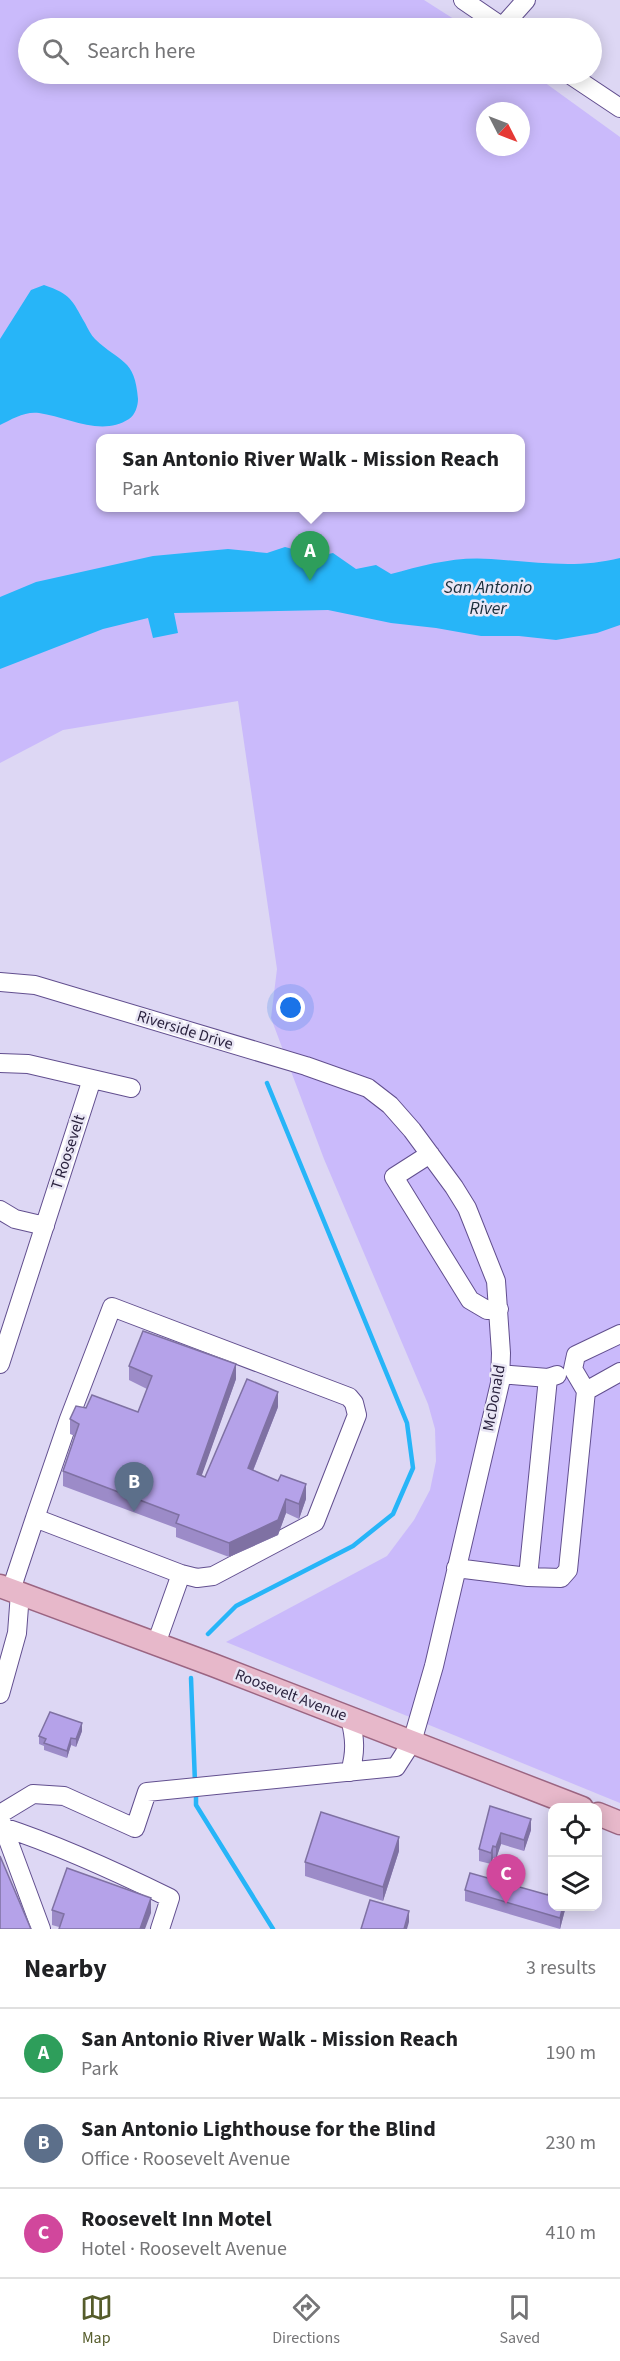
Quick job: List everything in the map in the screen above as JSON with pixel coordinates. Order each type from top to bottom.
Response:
[{"type":"main road","name":"Roosevelt Avenue","points":[[10,1590],[569,1803]]},
{"type":"main road","points":[[602,1816],[620,1823]]},
{"type":"street","points":[[463,0],[489,18]]},
{"type":"street","points":[[511,18],[526,0]]},
{"type":"street","points":[[584,84],[620,108]]},
{"type":"street","name":"Riverside Drive","points":[[0,982],[35,985],[306,1066],[368,1088]]},
{"type":"street","points":[[0,1063],[28,1064],[131,1088]]},
{"type":"street","name":"T Roosevelt","points":[[0,1364],[92,1078]]},
{"type":"street","name":"McDonald","points":[[1,1818],[33,1794],[64,1796],[135,1828],[147,1792],[396,1767],[412,1742],[434,1665],[500,1374],[499,1309],[496,1281],[467,1208],[454,1186],[390,1105],[368,1088]]},
{"type":"street","points":[[430,1154],[394,1177],[470,1300],[487,1310],[499,1309]]},
{"type":"street","points":[[0,1210],[15,1219],[45,1226]]},
{"type":"street","points":[[0,1694],[17,1633],[10,1590],[69,1419],[112,1307],[350,1397],[354,1402],[357,1415],[315,1522],[213,1576],[197,1578],[182,1574],[35,1518]]},
{"type":"street","points":[[456,1568],[528,1577],[561,1578],[568,1570],[586,1391],[573,1369],[576,1355],[620,1334]]},
{"type":"street","points":[[500,1374],[548,1378],[573,1369]]},
{"type":"street","points":[[586,1391],[620,1372]]},
{"type":"street","points":[[528,1577],[548,1378]]},
{"type":"street","points":[[156,1644],[182,1574]]},
{"type":"street","points":[[350,1718],[355,1741],[350,1773]]},
{"type":"street","points":[[1,1818],[41,1929]]},
{"type":"street","points":[[1,1818],[45,1841],[170,1898],[160,1929]]},
{"type":"shaded area","points":[[0,0],[424,0],[452,18],[18,18],[18,84],[547,84],[620,137],[620,1803],[226,1642],[387,1556],[414,1520],[430,1490],[436,1461],[435,1429],[428,1404],[324,1159],[271,1018],[277,969],[238,701],[63,730],[0,763]]},
{"type":"water","points":[[44,285],[70,299],[94,337],[130,368],[134,376],[138,399],[136,410],[129,419],[118,424],[96,426],[50,415],[29,413],[0,425],[0,339],[31,290]]},
{"type":"water","name":"San Antonio River","points":[[285,547],[319,556],[333,553],[356,569],[376,565],[391,574],[453,560],[478,558],[572,564],[620,558],[620,625],[597,633],[556,640],[519,636],[481,636],[391,623],[328,610],[174,613],[178,633],[153,638],[148,618],[103,629],[0,669],[0,597],[36,582],[153,556],[228,549],[267,553]]},
{"type":"building","points":[[143,1331],[236,1364],[197,1474],[205,1477],[247,1379],[278,1392],[248,1468],[278,1481],[281,1475],[306,1484],[299,1504],[286,1499],[278,1520],[229,1543],[176,1523],[179,1515],[63,1471],[79,1424],[70,1419],[76,1406],[86,1408],[92,1395],[138,1412],[152,1376],[129,1366]]},
{"type":"building","points":[[50,1712],[82,1723],[76,1739],[71,1738],[67,1751],[44,1743],[46,1739],[39,1736]]},
{"type":"building","points":[[490,1806],[531,1819],[524,1840],[501,1833],[491,1853],[479,1849]]},
{"type":"building","points":[[321,1812],[399,1837],[383,1887],[305,1862]]},
{"type":"building","points":[[0,1856],[31,1929],[0,1929]]},
{"type":"building","points":[[67,1868],[151,1898],[140,1929],[59,1929],[64,1914],[52,1910]]},
{"type":"building","points":[[470,1873],[548,1895],[548,1911],[562,1911],[560,1918],[465,1890]]},
{"type":"building","points":[[370,1900],[409,1911],[404,1929],[361,1929]]},
{"type":"waterway","points":[[208,1634],[236,1606],[353,1546],[393,1514],[413,1468],[407,1423],[267,1083]]},
{"type":"waterway","points":[[191,1678],[195,1783]]},
{"type":"waterway","points":[[196,1791],[196,1805],[273,1929]]},
{"type":"place","name":"San Antonio River Walk - Mission Reach","points":[[310,581]]},
{"type":"place","name":"San Antonio Lighthouse for the Blind","points":[[134,1512]]},
{"type":"place","name":"Roosevelt Inn Motel","points":[[506,1904]]}]
